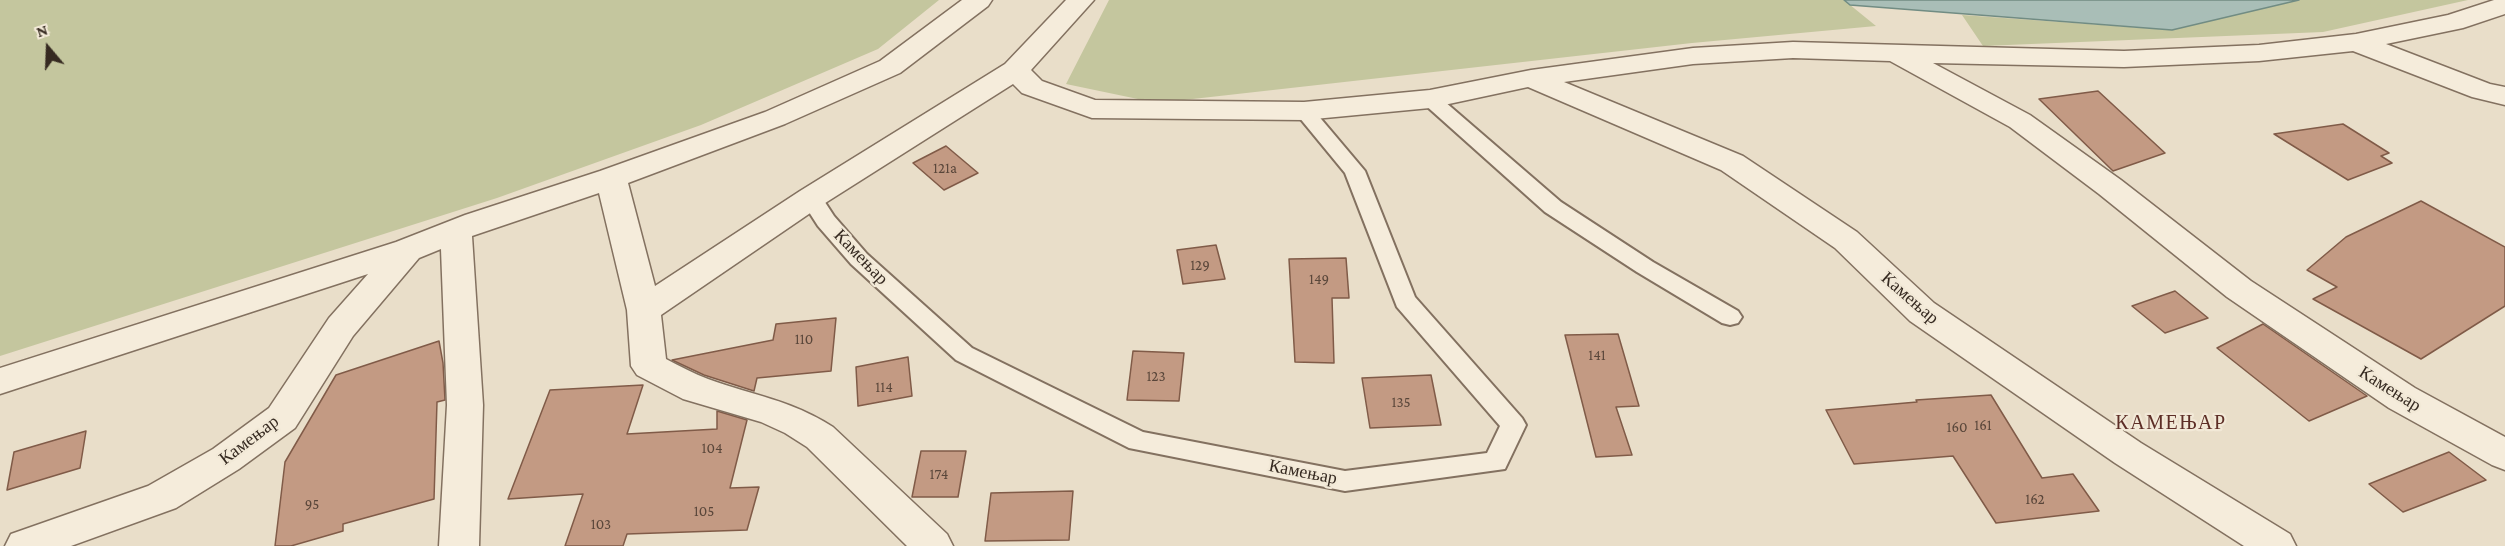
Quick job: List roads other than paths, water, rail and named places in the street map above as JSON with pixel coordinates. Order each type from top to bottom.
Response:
[{"type":"street","name":"Камењар","points":[[0,381],[407,250],[775,118],[890,68],[979,0]]},
{"type":"street","points":[[644,310],[812,198],[1015,70],[1081,0]]},
{"type":"street","points":[[1015,70],[1032,87],[1092,109],[1304,111],[1430,99],[1532,78],[1693,56],[1793,50],[2124,59],[2259,53],[2356,42],[2454,22],[2505,5]]},
{"type":"street","points":[[2356,42],[2482,91],[2505,96]]},
{"type":"street","name":"Камењар","points":[[1894,53],[2020,121],[2110,187],[2239,289],[2402,398],[2505,455]]},
{"type":"street","name":"Камењар","points":[[1532,78],[1732,163],[1846,240],[1922,312],[2128,453],[2276,546]]},
{"type":"street","points":[[611,178],[644,310],[649,366],[696,389],[773,412],[798,423],[820,437],[933,546]]},
{"type":"street","points":[[456,231],[465,405],[459,546]]},
{"type":"street","name":"Камењар","points":[[25,546],[162,497],[226,459],[282,417],[341,327],[407,250]]},
{"type":"lane","points":[[1430,99],[1553,207],[1645,267],[1730,317]]},
{"type":"lane","name":"Камењар","points":[[812,198],[826,221],[859,259],[964,354],[1138,441],[1345,481],[1496,462],[1513,425],[1464,366],[1405,301],[1355,171],[1304,111]]},
{"type":"water","points":[[1844,0],[2299,0],[2172,30],[1850,5]]},
{"type":"district","name":"КАМЕЊАР","points":[[2171,423]]}]
